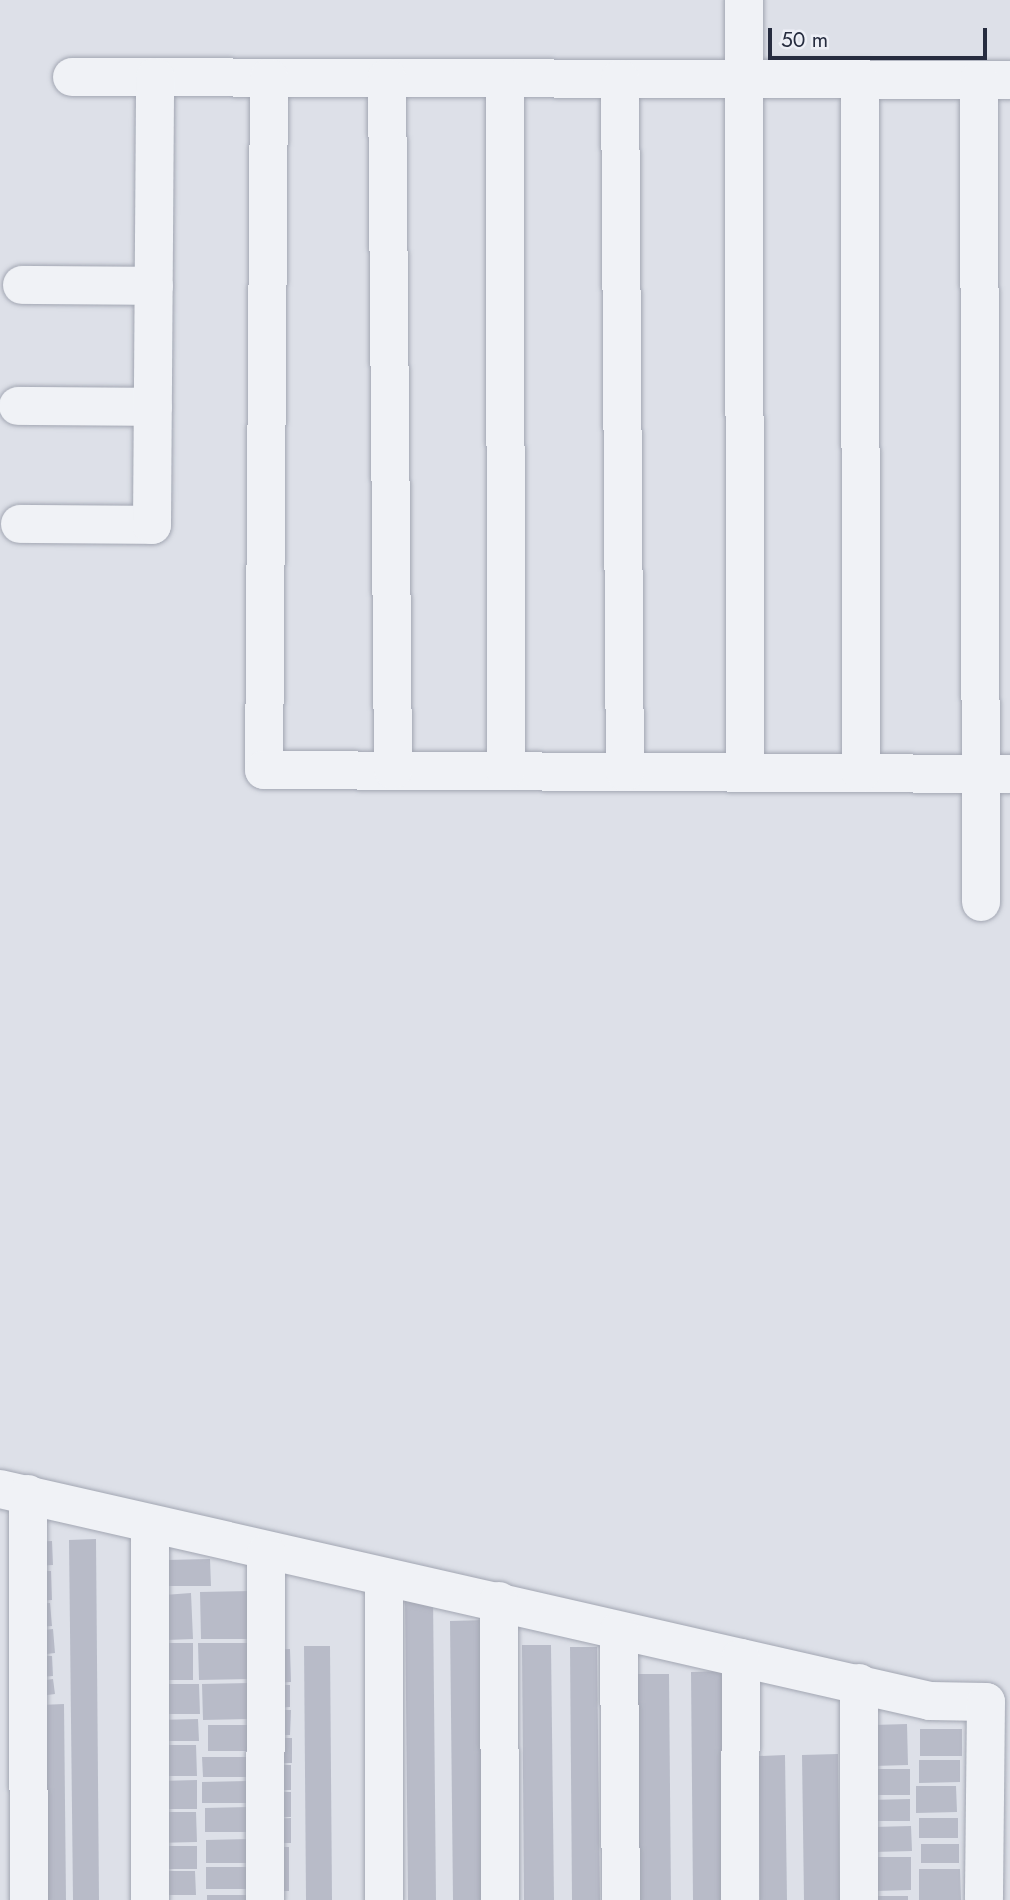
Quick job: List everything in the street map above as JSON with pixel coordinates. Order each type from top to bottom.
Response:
[{"type":"street","points":[[744,0],[745,773]]},
{"type":"street","points":[[72,77],[994,80],[995,774],[981,902]]},
{"type":"street","points":[[20,524],[152,525],[155,77]]},
{"type":"street","points":[[269,78],[264,770],[995,774]]},
{"type":"street","points":[[387,78],[393,770]]},
{"type":"street","points":[[505,78],[506,771]]},
{"type":"street","points":[[620,79],[625,772]]},
{"type":"street","points":[[860,80],[861,773]]},
{"type":"street","points":[[22,285],[154,286]]},
{"type":"street","points":[[18,406],[153,407]]},
{"type":"street","points":[[29,1900],[14,1491],[150,1528],[499,1601],[619,1631],[930,1701],[998,1705],[984,1900]]},
{"type":"street","points":[[150,1528],[150,1900]]},
{"type":"street","points":[[265,1553],[265,1900]]},
{"type":"street","points":[[384,1578],[384,1900]]},
{"type":"street","points":[[499,1601],[500,1900]]},
{"type":"street","points":[[619,1631],[621,1900]]},
{"type":"street","points":[[740,1900],[741,1658]]},
{"type":"street","points":[[859,1683],[859,1900]]},
{"type":"building","points":[[96,1539],[99,1900],[73,1900],[69,1540]]},
{"type":"building","points":[[52,1541],[53,1565],[33,1566],[32,1542]]},
{"type":"building","points":[[210,1559],[211,1586],[166,1586],[166,1560]]},
{"type":"building","points":[[34,1571],[51,1571],[52,1600],[35,1601]]},
{"type":"building","points":[[251,1591],[252,1639],[201,1639],[200,1592]]},
{"type":"building","points":[[191,1593],[193,1639],[166,1640],[164,1595]]},
{"type":"building","points":[[405,1596],[433,1596],[436,1900],[408,1900]]},
{"type":"building","points":[[50,1603],[52,1626],[36,1627],[34,1604]]},
{"type":"building","points":[[487,1620],[490,1900],[453,1900],[450,1621]]},
{"type":"building","points":[[53,1629],[55,1653],[37,1655],[35,1631]]},
{"type":"building","points":[[159,1643],[193,1643],[193,1680],[159,1680]]},
{"type":"building","points":[[198,1643],[249,1643],[250,1679],[199,1680]]},
{"type":"building","points":[[522,1645],[551,1645],[554,1900],[524,1900]]},
{"type":"building","points":[[304,1646],[330,1646],[332,1900],[306,1900]]},
{"type":"building","points":[[570,1647],[597,1647],[600,1900],[572,1900]]},
{"type":"building","points":[[290,1649],[291,1682],[269,1683],[269,1650]]},
{"type":"building","points":[[38,1656],[52,1656],[53,1676],[39,1677]]},
{"type":"building","points":[[723,1671],[725,1900],[693,1900],[691,1672]]},
{"type":"building","points":[[634,1674],[669,1674],[671,1900],[636,1900]]},
{"type":"building","points":[[53,1679],[55,1694],[40,1696],[39,1681]]},
{"type":"building","points":[[249,1683],[249,1719],[203,1720],[202,1684]]},
{"type":"building","points":[[155,1684],[199,1684],[200,1714],[155,1714]]},
{"type":"building","points":[[271,1685],[290,1685],[290,1707],[271,1708]]},
{"type":"building","points":[[64,1704],[66,1900],[42,1900],[40,1705]]},
{"type":"building","points":[[272,1710],[291,1710],[290,1735],[272,1735]]},
{"type":"building","points":[[198,1719],[199,1741],[157,1741],[157,1720]]},
{"type":"building","points":[[907,1724],[908,1765],[873,1766],[873,1725]]},
{"type":"building","points":[[208,1725],[248,1725],[248,1751],[208,1751]]},
{"type":"building","points":[[920,1729],[962,1729],[962,1756],[920,1756]]},
{"type":"building","points":[[274,1738],[292,1738],[292,1763],[275,1763]]},
{"type":"building","points":[[158,1745],[196,1745],[197,1776],[158,1776]]},
{"type":"building","points":[[838,1754],[840,1900],[804,1900],[802,1755]]},
{"type":"building","points":[[785,1755],[787,1900],[760,1900],[759,1756]]},
{"type":"building","points":[[202,1757],[248,1757],[249,1777],[203,1777]]},
{"type":"building","points":[[919,1760],[960,1760],[960,1782],[919,1783]]},
{"type":"building","points":[[273,1765],[291,1765],[291,1790],[273,1790]]},
{"type":"building","points":[[869,1769],[910,1769],[910,1795],[870,1795]]},
{"type":"building","points":[[197,1780],[197,1809],[159,1809],[159,1781]]},
{"type":"building","points":[[247,1781],[247,1803],[202,1803],[202,1782]]},
{"type":"building","points":[[916,1786],[956,1786],[957,1812],[916,1813]]},
{"type":"building","points":[[273,1792],[291,1792],[291,1817],[273,1817]]},
{"type":"building","points":[[910,1799],[910,1821],[870,1821],[869,1800]]},
{"type":"building","points":[[249,1807],[249,1832],[205,1832],[205,1808]]},
{"type":"building","points":[[155,1812],[196,1812],[197,1842],[155,1843]]},
{"type":"building","points":[[291,1818],[291,1843],[273,1843],[273,1819]]},
{"type":"building","points":[[919,1818],[958,1818],[958,1838],[919,1838]]},
{"type":"building","points":[[911,1826],[912,1851],[873,1852],[873,1827]]},
{"type":"building","points":[[249,1839],[249,1863],[206,1863],[206,1840]]},
{"type":"building","points":[[921,1844],[959,1844],[959,1863],[921,1863]]},
{"type":"building","points":[[156,1846],[197,1846],[197,1869],[156,1869]]},
{"type":"building","points":[[271,1847],[289,1847],[289,1891],[271,1891]]},
{"type":"building","points":[[874,1857],[911,1857],[911,1890],[875,1891]]},
{"type":"building","points":[[206,1867],[247,1867],[247,1889],[206,1889]]},
{"type":"building","points":[[919,1869],[960,1869],[961,1900],[919,1900]]},
{"type":"building","points":[[155,1871],[195,1871],[196,1895],[155,1895]]},
{"type":"building","points":[[207,1895],[246,1895],[246,1900],[207,1900]]},
{"type":"building","points":[[871,1896],[908,1896],[908,1900],[871,1900]]}]
